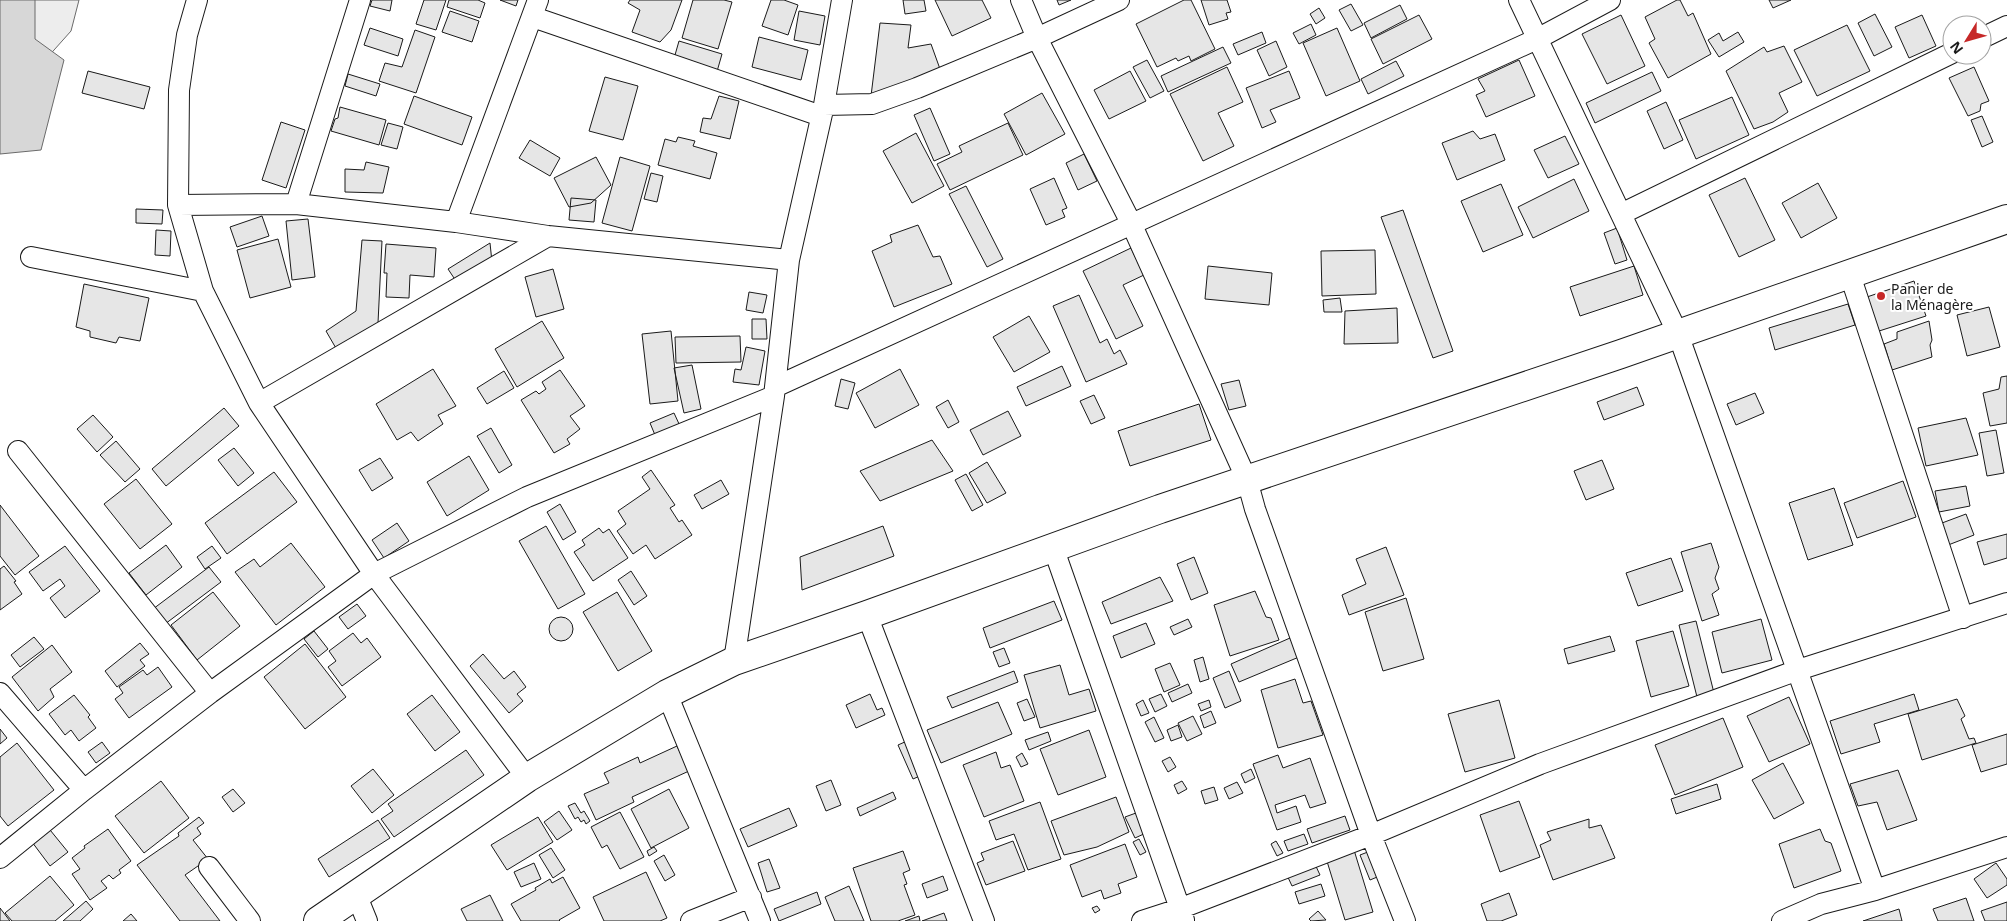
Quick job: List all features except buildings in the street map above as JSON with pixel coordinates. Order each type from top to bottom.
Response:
[{"type":"highway","points":[[318,921],[527,778],[667,694],[734,661],[868,616],[1053,547],[1850,275],[2007,218]]},
{"type":"street","points":[[197,0],[187,35],[179,90],[178,205],[203,291],[259,403],[374,574],[527,778]]},
{"type":"street","points":[[296,204],[360,0]]},
{"type":"street","points":[[734,661],[774,391],[790,260],[823,110],[842,0]]},
{"type":"street","points":[[1021,0],[1037,38],[1131,223],[1247,480],[1255,509],[1371,835],[1405,921]]},
{"type":"street","points":[[456,222],[536,8],[823,110],[872,104],[917,88],[1037,38],[1118,0]]},
{"type":"street","points":[[1519,0],[1678,334],[1875,890]]},
{"type":"street","points":[[0,858],[84,790],[210,693],[374,574],[527,497],[774,391],[1131,223],[1537,39],[1610,0]]},
{"type":"street","points":[[1992,33],[2007,26]]},
{"type":"street","points":[[1621,214],[1942,57]]},
{"type":"street","points":[[178,205],[296,204],[456,222],[548,236],[790,260]]},
{"type":"street","points":[[259,403],[548,236]]},
{"type":"street","points":[[31,257],[203,291]]},
{"type":"street","points":[[1850,275],[1963,618]]},
{"type":"street","points":[[18,451],[210,693]]},
{"type":"street","points":[[1053,547],[1182,915]]},
{"type":"street","points":[[1142,921],[1182,915],[1540,764],[1798,670],[2007,603]]},
{"type":"street","points":[[868,616],[984,921]]},
{"type":"street","points":[[0,692],[84,790]]},
{"type":"street","points":[[667,694],[760,921]]},
{"type":"street","points":[[1782,921],[1825,913],[1875,890],[2007,847]]},
{"type":"street","points":[[209,867],[250,921]]},
{"type":"street","points":[[356,894],[367,921]]},
{"type":"street","points":[[691,921],[751,897]]},
{"type":"shaded area","points":[[0,0],[35,0],[35,39],[64,60],[41,150],[0,154]]},
{"type":"shaded area","points":[[16,0],[79,0],[71,31],[46,59],[16,47]]},
{"type":"place","name":"Panier de la Ménagère","points":[[1881,296]]}]
